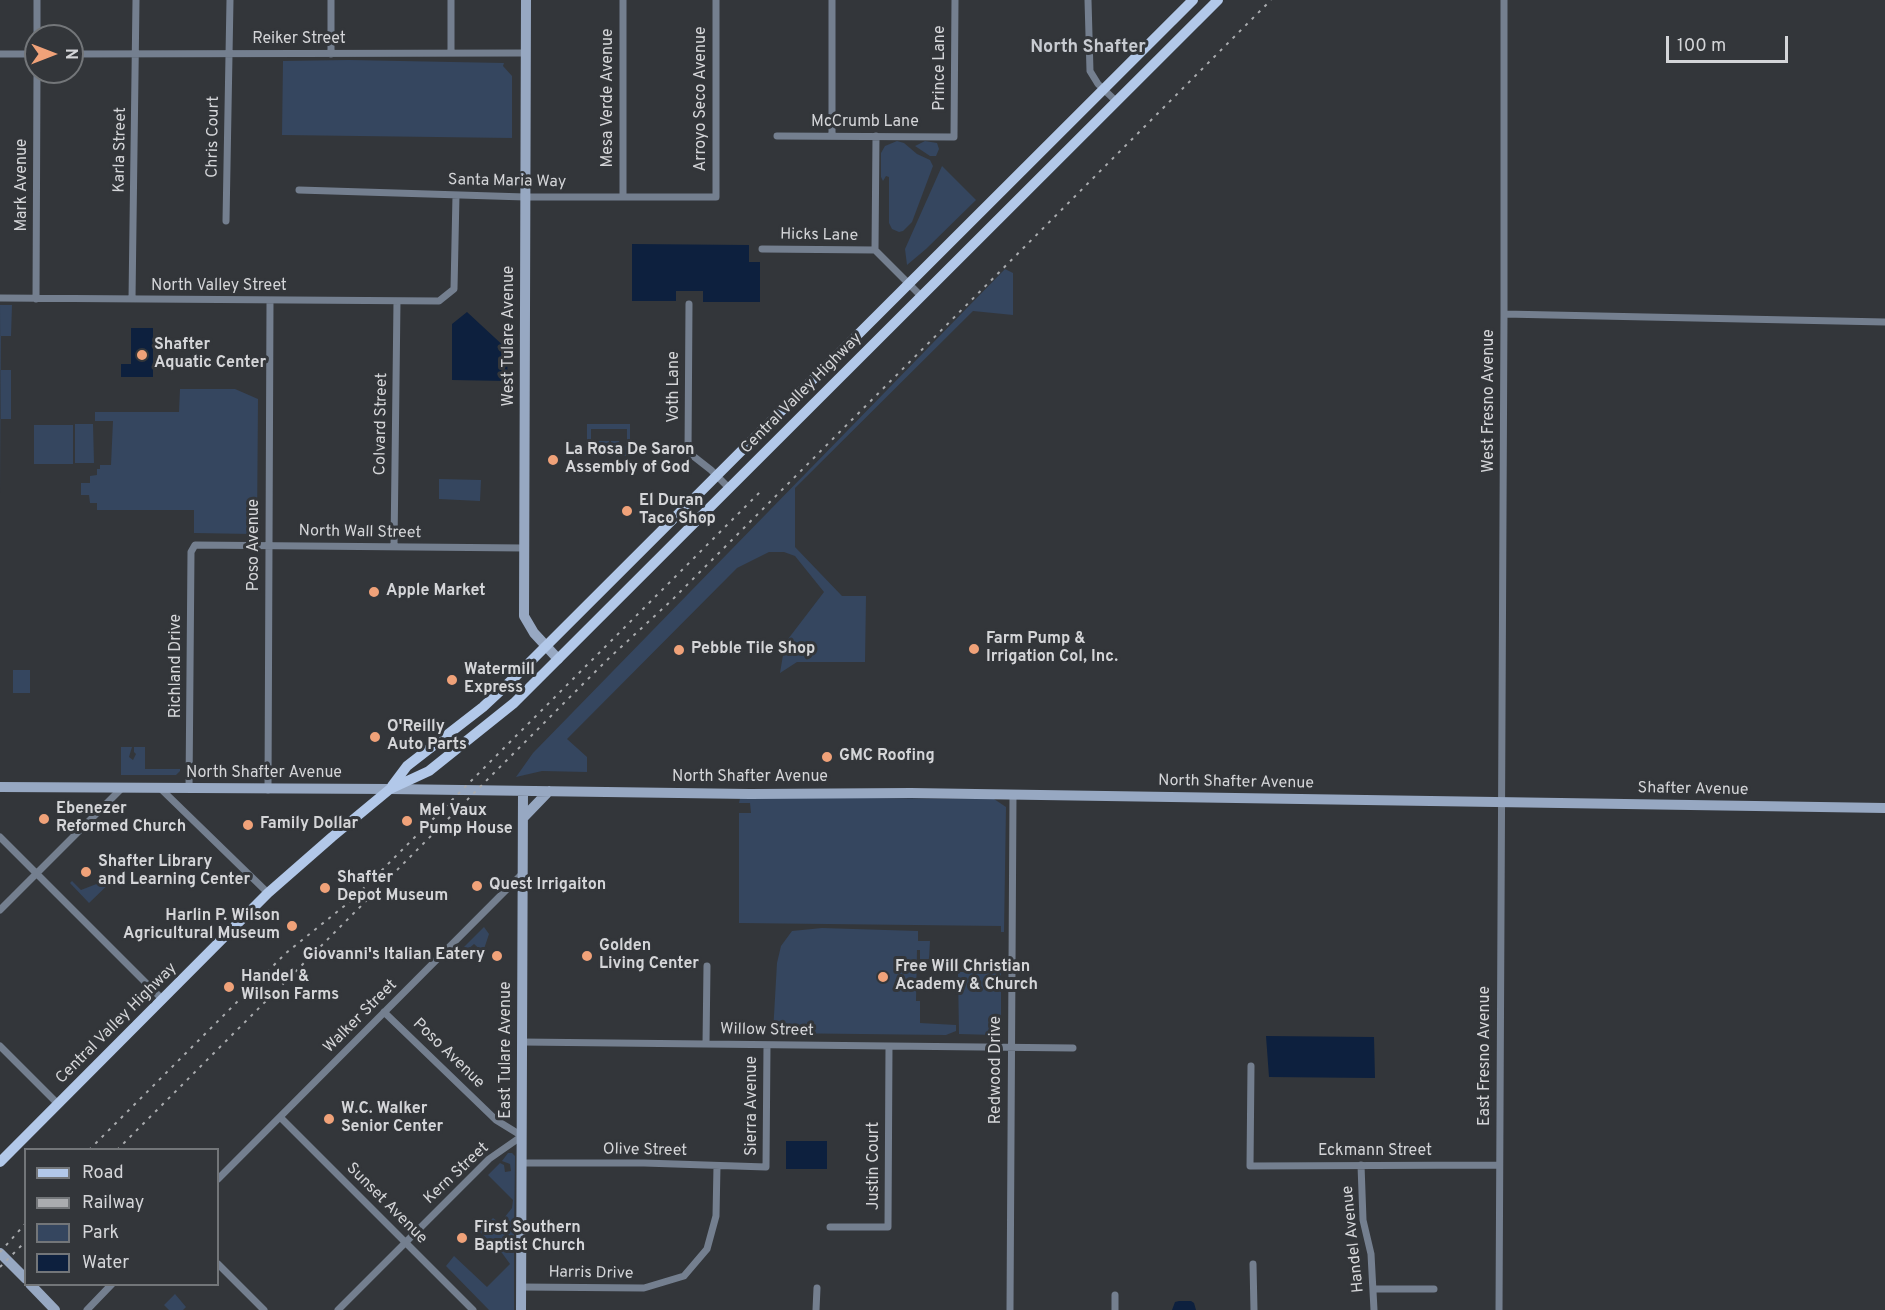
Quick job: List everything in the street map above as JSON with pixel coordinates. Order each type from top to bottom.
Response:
[{"type":"main road","name":"West Tulare Avenue","points":[[526,0],[524,616],[529,627],[558,659]]},
{"type":"main road","name":"Central Valley Highway","points":[[0,1162],[268,893],[390,789],[407,766],[490,700],[546,646],[1193,0]]},
{"type":"main road","name":"Central Valley Highway","points":[[390,789],[429,771],[495,719],[558,659],[1218,0]]},
{"type":"main road","name":"North Shafter Avenue","points":[[0,787],[1013,794],[1500,802]]},
{"type":"main road","name":"East Tulare Avenue","points":[[521,1310],[523,791]]},
{"type":"main road","points":[[523,818],[549,791]]},
{"type":"main road","name":"Shafter Avenue","points":[[1500,802],[1885,808]]},
{"type":"main road","points":[[0,1253],[24,1278]]},
{"type":"main road","points":[[32,1286],[55,1310]]},
{"type":"street","points":[[37,0],[37,24]]},
{"type":"street","name":"Karla Street","points":[[132,300],[136,0]]},
{"type":"street","name":"Chris Court","points":[[226,221],[230,0]]},
{"type":"street","points":[[331,54],[332,0]]},
{"type":"street","points":[[451,0],[451,53]]},
{"type":"street","name":"Mesa Verde Avenue","points":[[623,0],[623,197]]},
{"type":"street","name":"Arroyo Seco Avenue","points":[[716,0],[716,197]]},
{"type":"street","points":[[832,0],[832,136]]},
{"type":"street","name":"Prince Lane","points":[[954,137],[955,0]]},
{"type":"street","points":[[1088,0],[1090,70],[1103,90],[1116,102]]},
{"type":"street","name":"West Fresno Avenue","points":[[1500,802],[1504,0]]},
{"type":"street","name":"Reiker Street","points":[[84,54],[526,53]]},
{"type":"street","points":[[0,54],[24,54]]},
{"type":"street","name":"Mark Avenue","points":[[36,299],[37,84]]},
{"type":"street","name":"McCrumb Lane","points":[[777,136],[954,137]]},
{"type":"street","points":[[876,136],[875,250],[921,296]]},
{"type":"street","name":"Santa Maria Way","points":[[299,190],[525,197],[716,197]]},
{"type":"street","name":"North Valley Street","points":[[0,298],[439,301],[454,289],[456,195]]},
{"type":"street","name":"Hicks Lane","points":[[762,249],[875,250]]},
{"type":"street","name":"Poso Avenue","points":[[268,790],[270,301]]},
{"type":"street","name":"Colvard Street","points":[[394,546],[397,301]]},
{"type":"street","name":"Voth Lane","points":[[689,304],[688,452],[729,488]]},
{"type":"street","points":[[1504,314],[1885,322]]},
{"type":"street","name":"North Wall Street","points":[[195,544],[524,548]]},
{"type":"street","name":"Richland Drive","points":[[189,789],[191,552],[195,544]]},
{"type":"street","points":[[0,910],[122,788]]},
{"type":"street","points":[[161,789],[268,893]]},
{"type":"street","name":"Redwood Drive","points":[[1010,1310],[1013,794]]},
{"type":"street","name":"East Fresno Avenue","points":[[1498,1310],[1500,802]]},
{"type":"street","points":[[0,837],[163,1000]]},
{"type":"street","name":"Walker Street","points":[[219,1178],[523,873]]},
{"type":"street","points":[[706,1044],[707,966]]},
{"type":"street","name":"Poso Avenue","points":[[384,1012],[496,1120],[522,1136]]},
{"type":"street","name":"Willow Street","points":[[522,1042],[1073,1048]]},
{"type":"street","name":"Sierra Avenue","points":[[766,1167],[767,1045]]},
{"type":"street","points":[[0,1046],[58,1104]]},
{"type":"street","name":"Justin Court","points":[[830,1227],[888,1227],[889,1046]]},
{"type":"street","name":"Eckmann Street","points":[[1251,1066],[1250,1166],[1499,1165]]},
{"type":"street","name":"Sunset Avenue","points":[[280,1117],[473,1310]]},
{"type":"street","name":"Kern Street","points":[[338,1310],[489,1159],[522,1136]]},
{"type":"street","name":"Olive Street","points":[[523,1163],[644,1163],[766,1167]]},
{"type":"street","name":"Handel Avenue","points":[[1361,1165],[1363,1220],[1371,1254],[1374,1310]]},
{"type":"street","name":"Harris Drive","points":[[521,1287],[644,1288],[684,1276],[707,1249],[716,1216],[717,1166]]},
{"type":"street","points":[[1253,1264],[1254,1310]]},
{"type":"street","points":[[219,1265],[264,1310]]},
{"type":"street","points":[[87,1310],[110,1286]]},
{"type":"street","points":[[816,1310],[817,1288]]},
{"type":"street","points":[[1373,1289],[1434,1289]]},
{"type":"street","points":[[1115,1295],[1115,1310]]},
{"type":"green space","points":[[283,61],[504,63],[503,66],[512,76],[512,138],[282,135]]},
{"type":"green space","points":[[897,141],[930,160],[933,166],[912,222],[899,232],[892,229],[889,223],[889,177],[886,176],[883,181],[881,177],[881,153],[885,146]]},
{"type":"green space","points":[[925,141],[937,143],[939,149],[936,156],[930,156],[915,146]]},
{"type":"green space","points":[[942,166],[976,200],[907,265],[905,249]]},
{"type":"green space","points":[[1005,269],[1013,273],[1013,315],[973,311],[795,488],[795,547],[842,596],[866,596],[865,662],[797,662],[780,673],[785,643],[824,592],[795,556],[784,552],[769,552],[737,568],[567,739],[587,757],[587,772],[542,771],[516,777],[533,753]]},
{"type":"green space","points":[[0,305],[12,305],[11,336],[1,336],[1,370],[11,370],[11,419],[1,419],[1,493]]},
{"type":"green space","points":[[180,389],[235,389],[258,399],[257,530],[252,534],[194,533],[194,510],[97,510],[97,503],[90,503],[89,495],[81,495],[81,483],[90,483],[90,476],[97,475],[100,465],[111,465],[113,421],[95,421],[95,412],[179,412]]},
{"type":"green space","points":[[75,424],[93,424],[94,463],[75,463]]},
{"type":"green space","points":[[587,424],[630,424],[630,456],[611,456],[611,441],[619,441],[620,447],[627,446],[627,429],[591,429],[591,441],[609,441],[609,444],[587,444]]},
{"type":"green space","points":[[34,425],[73,425],[73,464],[34,464]]},
{"type":"green space","points":[[439,479],[481,480],[480,501],[439,499]]},
{"type":"green space","points":[[13,670],[30,670],[30,693],[13,693]]},
{"type":"green space","points":[[121,747],[132,747],[129,757],[133,760],[136,754],[134,747],[145,747],[145,769],[180,769],[180,771],[176,775],[121,775]]},
{"type":"green space","points":[[740,798],[994,799],[1006,807],[1004,932],[1001,932],[1001,926],[739,923],[739,813],[751,813],[750,803],[739,803]]},
{"type":"green space","points":[[112,875],[115,878],[89,903],[70,883],[72,881],[81,890],[102,884],[104,877]]},
{"type":"green space","points":[[484,927],[489,934],[483,952],[474,944],[467,950],[464,947]]},
{"type":"green space","points":[[822,928],[918,931],[918,941],[930,941],[929,959],[920,959],[920,950],[917,950],[916,1001],[920,1001],[920,1023],[956,1025],[956,1031],[946,1035],[773,1033],[777,963],[781,946],[792,931]]},
{"type":"green space","points":[[1001,967],[1001,1027],[999,1032],[994,1035],[959,1034],[958,972],[995,972]]},
{"type":"green space","points":[[508,1153],[515,1156],[514,1248],[512,1247],[514,1250],[514,1310],[489,1310],[446,1266],[454,1256],[487,1287],[510,1264],[480,1232],[493,1218],[500,1223],[512,1208],[513,1200],[488,1175],[500,1163],[504,1165],[505,1172],[511,1171],[510,1164],[502,1161]]},
{"type":"green space","points":[[175,1294],[186,1307],[183,1310],[169,1310],[164,1305]]},
{"type":"water","points":[[632,244],[749,245],[749,262],[760,262],[760,302],[703,302],[703,291],[676,291],[676,301],[632,301]]},
{"type":"water","points":[[467,312],[508,350],[507,381],[452,380],[452,324]]},
{"type":"water","name":"Shafter Aquatic Center","points":[[131,328],[153,328],[153,377],[121,377],[121,364],[131,364]]},
{"type":"water","points":[[1266,1036],[1374,1037],[1375,1078],[1269,1077]]},
{"type":"water","points":[[786,1141],[827,1141],[827,1169],[786,1169]]},
{"type":"water","points":[[1191,1301],[1196,1310],[1172,1310],[1175,1302]]},
{"type":"railway","points":[[119,1148],[607,660],[672,600],[1271,0]]},
{"type":"railway","points":[[91,1148],[286,953],[353,899],[761,491]]},
{"type":"railway","points":[[0,1252],[24,1225]]},
{"type":"railway","points":[[0,1267],[24,1243]]},
{"type":"place","name":"Shafter Aquatic Center","points":[[142,355]]},
{"type":"place","name":"La Rosa De Saron Assembly of God","points":[[553,460]]},
{"type":"place","name":"El Duran Taco Shop","points":[[627,511]]},
{"type":"place","name":"Apple Market","points":[[374,592]]},
{"type":"place","name":"Farm Pump & Irrigation Col, Inc.","points":[[974,649]]},
{"type":"place","name":"Pebble Tile Shop","points":[[679,650]]},
{"type":"place","name":"Watermill Express","points":[[452,680]]},
{"type":"place","name":"O'Reilly Auto Parts","points":[[375,737]]},
{"type":"place","name":"GMC Roofing","points":[[827,757]]},
{"type":"place","name":"Ebenezer Reformed Church","points":[[44,819]]},
{"type":"place","name":"Mel Vaux Pump House","points":[[407,821]]},
{"type":"place","name":"Family Dollar","points":[[248,825]]},
{"type":"place","name":"Shafter Library and Learning Center","points":[[86,872]]},
{"type":"place","name":"Quest Irrigaiton","points":[[477,886]]},
{"type":"place","name":"Shafter Depot Museum","points":[[325,888]]},
{"type":"place","name":"Harlin P. Wilson Agricultural Museum","points":[[292,926]]},
{"type":"place","name":"Giovanni's Italian Eatery","points":[[497,956]]},
{"type":"place","name":"Golden Living Center","points":[[587,956]]},
{"type":"place","name":"Free Will Christian Academy & Church","points":[[883,977]]},
{"type":"place","name":"Handel & Wilson Farms","points":[[229,987]]},
{"type":"place","name":"W.C. Walker Senior Center","points":[[329,1119]]},
{"type":"place","name":"First Southern Baptist Church","points":[[462,1238]]},
{"type":"district","name":"North Shafter","points":[[1088,48]]}]
